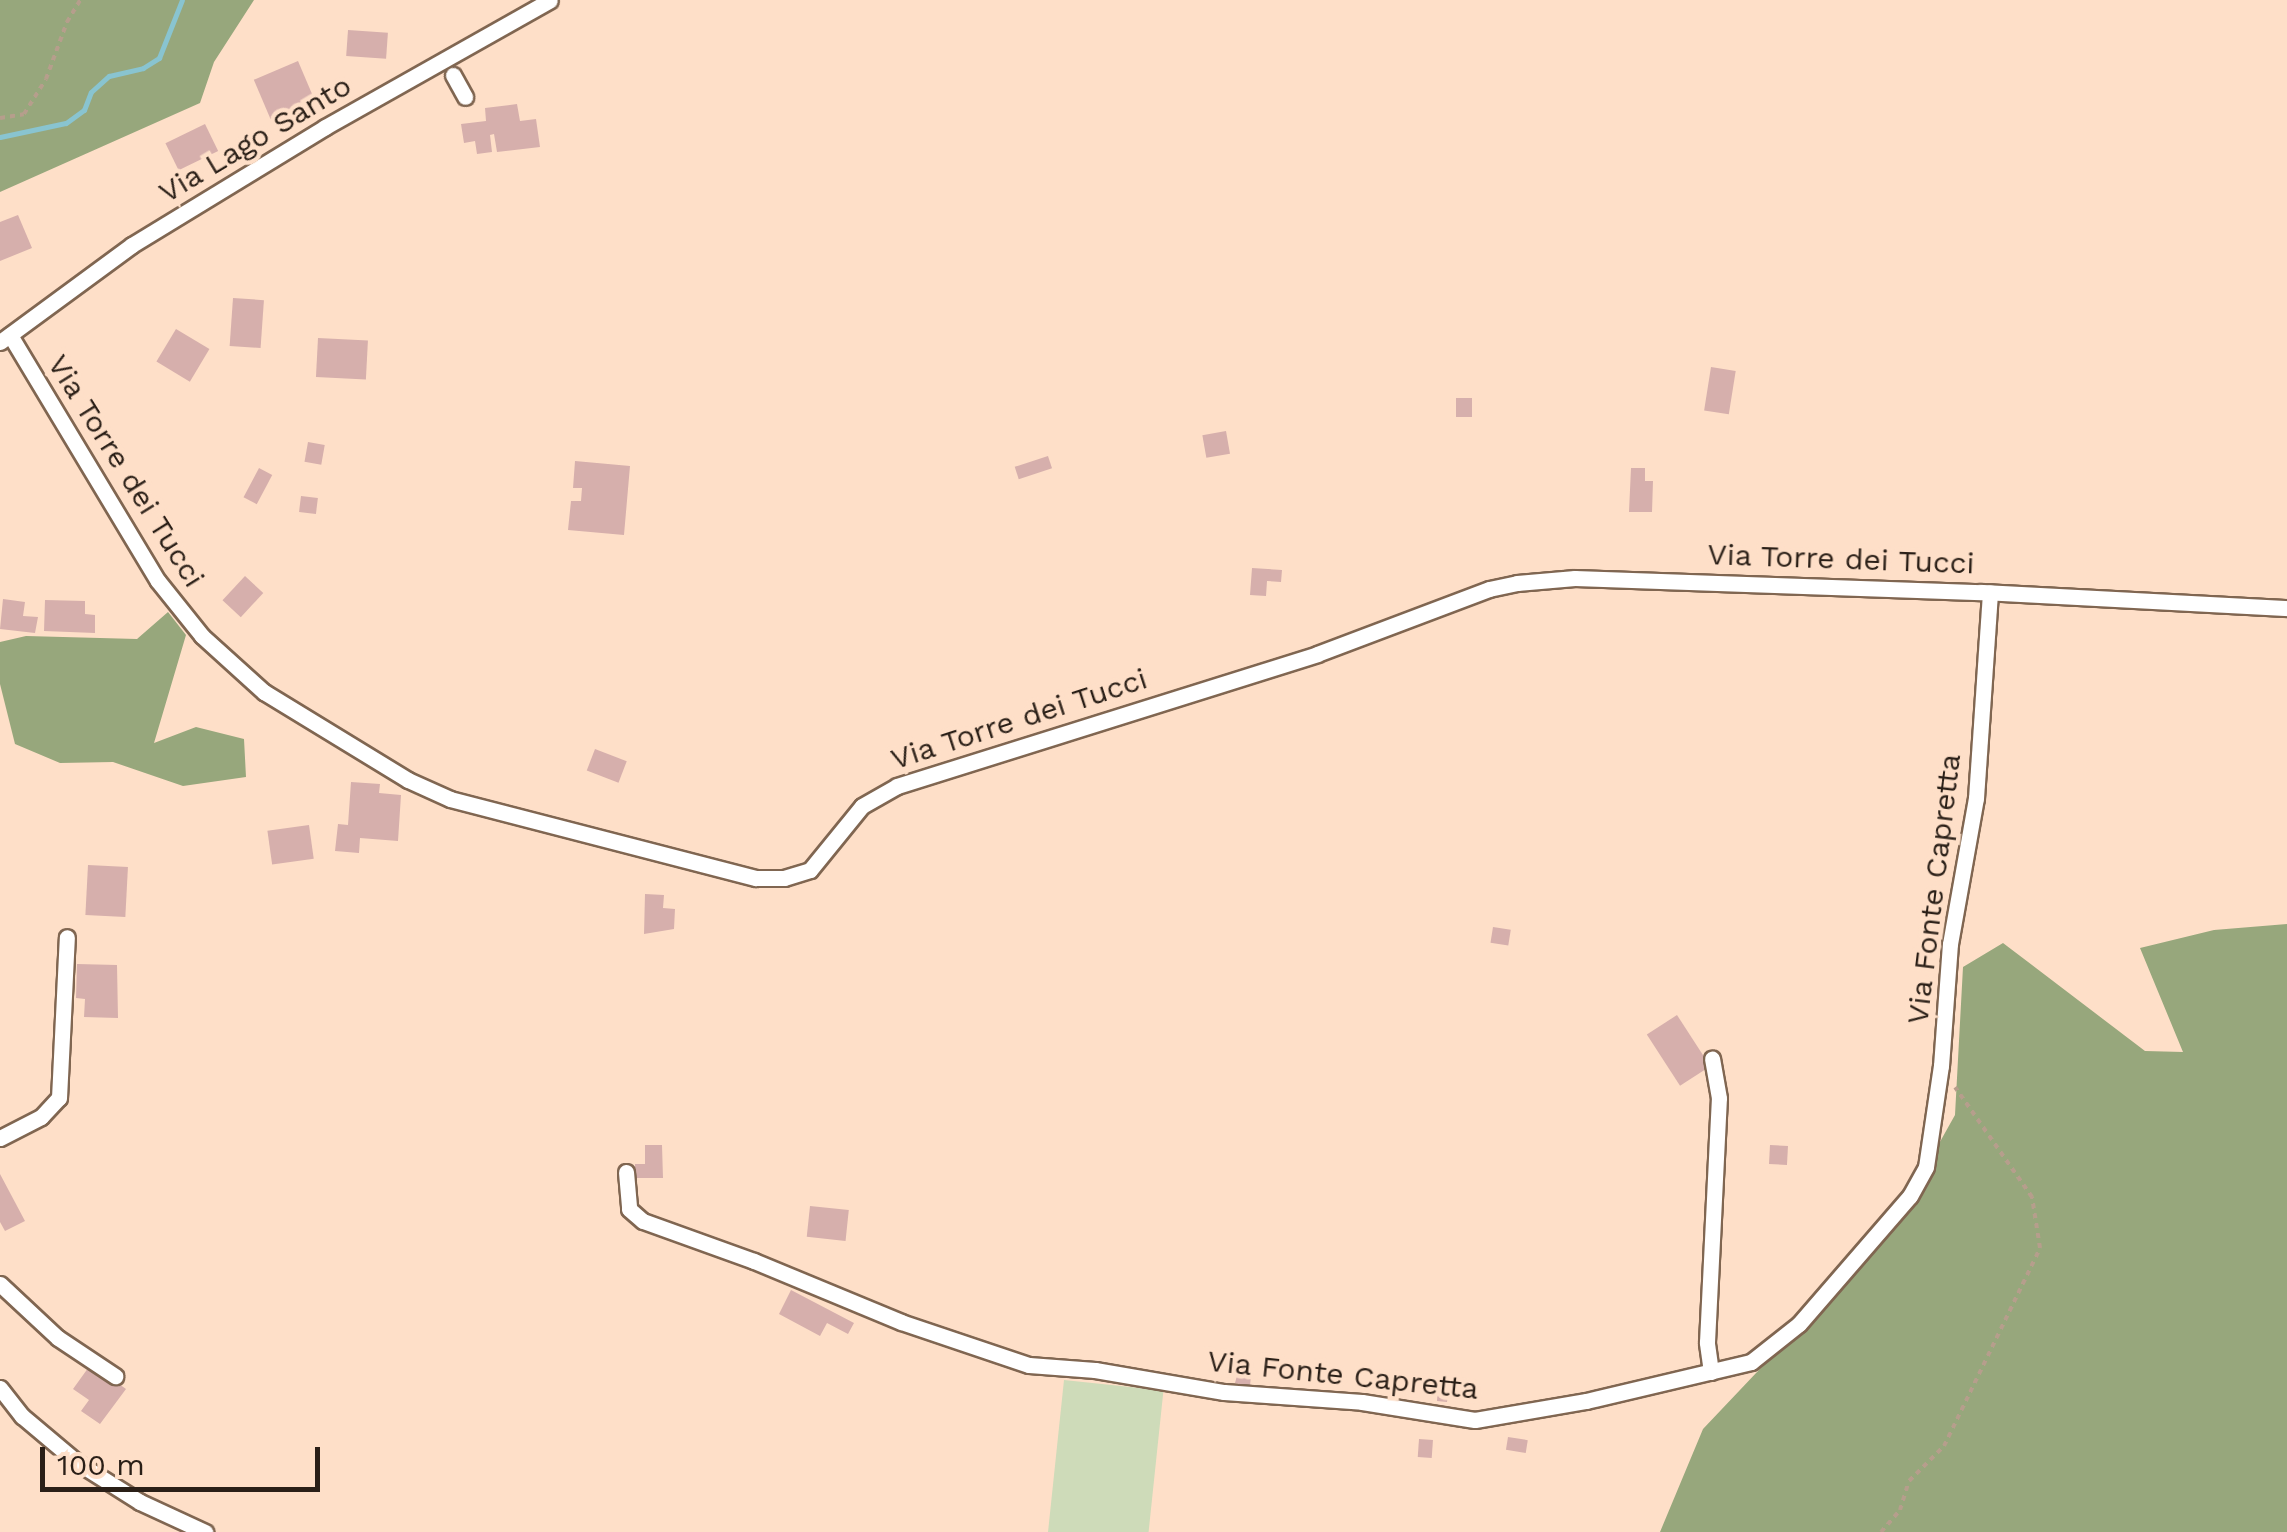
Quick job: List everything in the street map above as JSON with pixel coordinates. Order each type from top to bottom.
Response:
[{"type":"street","name":"Via Lago Santo","points":[[5,338],[132,245],[325,126],[550,0]]},
{"type":"street","points":[[453,75],[465,97]]},
{"type":"street","name":"Via Torre dei Tucci","points":[[5,338],[158,581],[202,636],[264,692],[408,780],[450,799],[756,878],[784,878],[810,870],[856,812],[898,786],[1317,654],[1489,589],[1575,578],[1990,592],[2287,608]]},
{"type":"street","name":"Via Fonte Capretta","points":[[626,1172],[629,1209],[643,1221],[934,1335],[1029,1365],[1077,1368],[1224,1392],[1362,1402],[1475,1420],[1586,1401],[1751,1362],[1787,1336],[1910,1196],[1929,1158],[1950,944],[1977,789],[1990,592]]},
{"type":"street","points":[[0,1138],[41,1118],[59,1098],[66,937]]},
{"type":"street","points":[[1711,1372],[1707,1342],[1719,1098],[1712,1059]]},
{"type":"street","points":[[0,1284],[58,1338],[116,1376]]},
{"type":"street","points":[[0,1388],[22,1416],[78,1463],[140,1502],[205,1532]]},
{"type":"path","points":[[0,118],[24,114],[46,80],[66,22],[80,0]]},
{"type":"path","points":[[1881,1532],[1900,1510],[1909,1481],[1944,1446],[2040,1248],[2032,1197],[1940,1066]]},
{"type":"green space","points":[[0,0],[254,0],[214,62],[200,103],[0,192]]},
{"type":"green space","points":[[168,612],[186,635],[154,743],[196,727],[244,739],[246,777],[183,786],[113,762],[60,763],[15,744],[0,684],[0,642],[26,636],[137,639]]},
{"type":"green space","points":[[2287,924],[2287,1532],[1660,1532],[1703,1429],[1889,1233],[1955,1115],[1963,967],[2003,943],[2145,1051],[2183,1052],[2140,948],[2214,930]]},
{"type":"green space","points":[[1064,1380],[1163,1390],[1149,1532],[1048,1532]]},
{"type":"building","points":[[348,30],[388,33],[386,59],[346,56]]},
{"type":"building","points":[[298,61],[315,101],[271,119],[254,80]]},
{"type":"building","points":[[517,104],[520,121],[536,119],[540,147],[497,152],[494,134],[490,135],[492,152],[477,154],[475,141],[464,143],[461,124],[486,121],[485,108]]},
{"type":"building","points":[[205,124],[218,151],[179,170],[165,143]]},
{"type":"building","points":[[18,215],[32,248],[0,261],[0,222]]},
{"type":"building","points":[[233,298],[264,300],[261,348],[230,346]]},
{"type":"building","points":[[176,329],[209,349],[190,382],[156,362]]},
{"type":"building","points":[[318,338],[368,341],[366,380],[316,377]]},
{"type":"building","points":[[1711,367],[1736,371],[1729,414],[1704,410]]},
{"type":"building","points":[[1456,398],[1472,398],[1472,417],[1456,417]]},
{"type":"building","points":[[1226,431],[1230,454],[1206,458],[1202,435]]},
{"type":"building","points":[[308,442],[325,445],[321,465],[305,462]]},
{"type":"building","points":[[1048,456],[1052,468],[1019,479],[1015,467]]},
{"type":"building","points":[[575,461],[630,466],[624,535],[568,530],[571,501],[581,501],[582,488],[573,488]]},
{"type":"building","points":[[259,468],[272,475],[257,504],[244,497]]},
{"type":"building","points":[[1631,468],[1645,468],[1645,481],[1653,481],[1652,512],[1629,512]]},
{"type":"building","points":[[301,496],[318,498],[316,514],[299,512]]},
{"type":"building","points":[[1252,568],[1282,570],[1281,582],[1267,581],[1266,596],[1250,595]]},
{"type":"building","points":[[245,576],[263,593],[241,617],[222,600]]},
{"type":"building","points":[[3,599],[25,602],[23,616],[38,617],[35,633],[0,629]]},
{"type":"building","points":[[45,600],[85,601],[85,614],[95,615],[95,633],[44,631]]},
{"type":"building","points":[[595,749],[627,761],[618,783],[587,770]]},
{"type":"building","points":[[351,782],[380,784],[379,793],[401,795],[398,841],[360,838],[359,853],[335,851],[338,824],[348,825]]},
{"type":"building","points":[[309,825],[314,859],[272,865],[267,831]]},
{"type":"building","points":[[88,865],[128,867],[125,917],[85,915]]},
{"type":"building","points":[[645,894],[664,895],[663,908],[675,909],[674,929],[644,934]]},
{"type":"building","points":[[1493,927],[1511,930],[1508,946],[1490,943]]},
{"type":"building","points":[[77,964],[117,965],[118,1018],[84,1017],[85,999],[76,998]]},
{"type":"building","points":[[1677,1015],[1710,1066],[1680,1086],[1647,1035]]},
{"type":"building","points":[[645,1145],[662,1145],[663,1178],[635,1178],[635,1164],[645,1164]]},
{"type":"building","points":[[1770,1145],[1788,1146],[1787,1165],[1769,1164]]},
{"type":"building","points":[[0,1174],[25,1221],[5,1231],[0,1222]]},
{"type":"building","points":[[810,1206],[849,1210],[846,1241],[807,1237]]},
{"type":"building","points":[[791,1290],[854,1323],[848,1334],[827,1323],[820,1336],[779,1314]]},
{"type":"building","points":[[91,1364],[126,1389],[100,1424],[81,1411],[89,1400],[73,1389]]},
{"type":"building","points":[[1238,1372],[1251,1375],[1250,1386],[1235,1383]]},
{"type":"building","points":[[1438,1386],[1449,1386],[1447,1402],[1437,1401]]},
{"type":"building","points":[[1508,1437],[1528,1440],[1526,1453],[1506,1450]]},
{"type":"building","points":[[1419,1439],[1433,1440],[1432,1458],[1418,1457]]},
{"type":"waterway","points":[[0,137],[66,123],[84,110],[91,92],[109,76],[143,68],[159,58],[182,0]]}]
